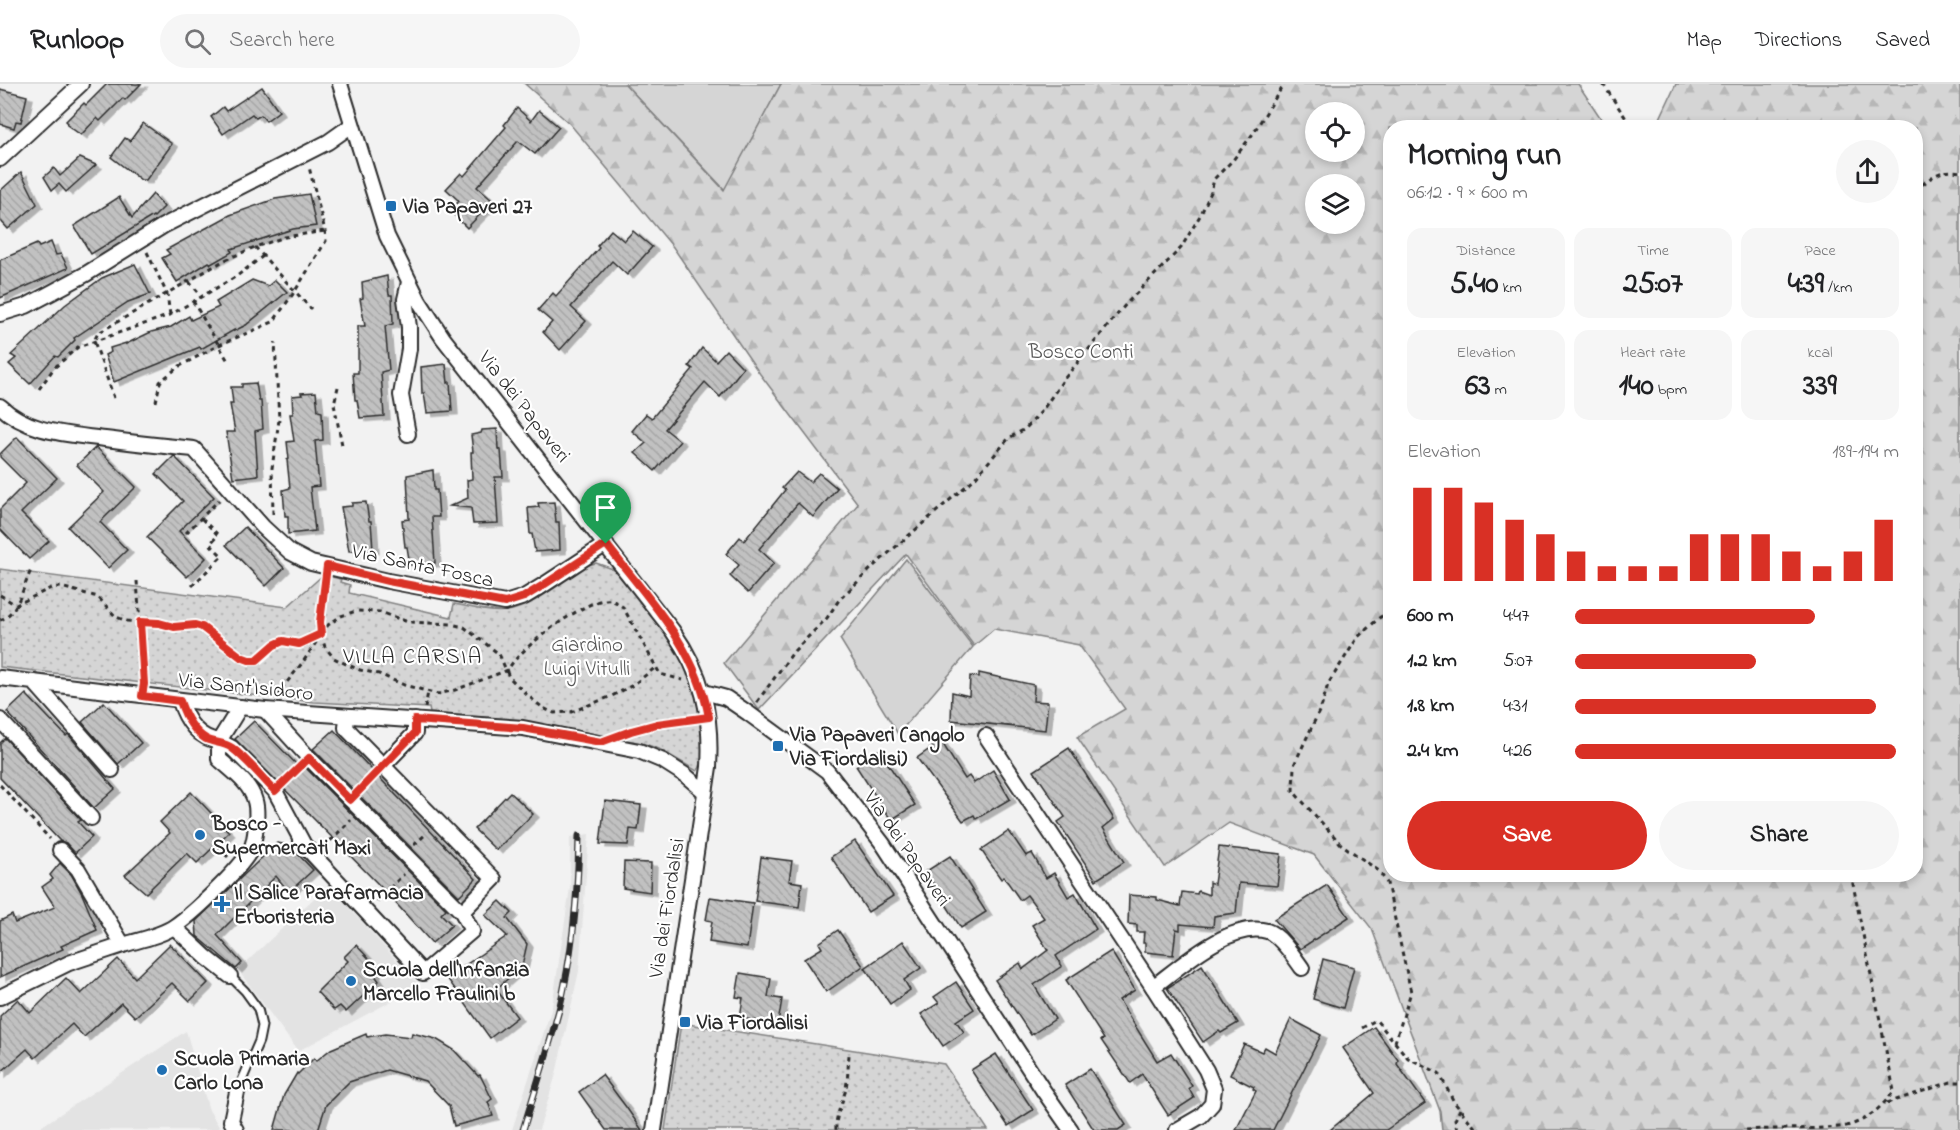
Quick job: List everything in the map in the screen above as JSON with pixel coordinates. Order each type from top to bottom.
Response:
[{"type":"street","points":[[0,159],[81,84]]},
{"type":"street","name":"Via dei Papaveri","points":[[340,84],[387,236],[419,301],[443,338],[606,544],[684,647],[702,685],[748,713],[827,771],[867,822],[1071,1130]]},
{"type":"street","points":[[0,314],[26,306],[86,274],[164,226],[328,142],[352,124]]},
{"type":"street","points":[[408,434],[401,395],[410,349],[405,299],[409,282]]},
{"type":"street","name":"Via Santa Fosca","points":[[0,406],[10,416],[51,432],[194,449],[263,527],[290,552],[311,562],[388,581],[505,603],[524,597],[606,544]]},
{"type":"street","name":"Via Sant'Isidoro","points":[[0,678],[265,710],[523,728],[639,751],[663,761],[685,775],[705,792]]},
{"type":"street","points":[[34,682],[112,770]]},
{"type":"street","name":"Via dei Fiordalisi","points":[[654,1130],[705,792],[710,741],[709,717],[702,685]]},
{"type":"street","points":[[180,701],[185,716],[193,727],[207,740],[219,741],[232,748],[275,791],[304,845],[423,973],[472,931],[462,912],[309,758],[265,710]]},
{"type":"street","points":[[0,997],[69,963],[174,927],[202,904],[238,867],[251,849],[255,837],[256,801],[246,783],[219,759],[219,741],[240,707]]},
{"type":"street","points":[[347,717],[346,728],[494,879],[462,912]]},
{"type":"street","points":[[0,720],[91,818]]},
{"type":"street","points":[[383,766],[415,733],[415,720]]},
{"type":"street","points":[[986,736],[1206,1070],[1214,1089],[1212,1104],[1201,1116],[1177,1130]]},
{"type":"street","points":[[60,850],[78,869],[123,945]]},
{"type":"street","points":[[174,927],[230,976]]},
{"type":"street","points":[[1153,987],[1204,949],[1230,935],[1247,931],[1268,932],[1287,948],[1302,968]]},
{"type":"street","points":[[236,1130],[231,1121],[237,1092]]},
{"type":"lane","points":[[230,976],[258,1009],[262,1026],[260,1041],[237,1092]]},
{"type":"path","points":[[748,713],[794,651],[827,618],[839,600],[876,564],[974,479],[1009,438],[1025,429],[1126,304],[1181,248],[1201,214],[1214,179],[1246,143],[1284,84]]},
{"type":"path","points":[[1603,84],[1627,120]]},
{"type":"path","points":[[156,402],[160,382],[178,367],[219,345],[273,322],[326,241],[305,154]]},
{"type":"path","points":[[1923,184],[1931,176],[1949,170],[1960,172]]},
{"type":"path","points":[[114,398],[94,341],[98,333],[225,260],[285,237],[325,231]]},
{"type":"path","points":[[141,240],[167,294],[170,315]]},
{"type":"path","points":[[255,247],[311,309]]},
{"type":"path","points":[[39,389],[54,368],[78,347],[170,315],[237,276],[263,256]]},
{"type":"path","points":[[189,282],[202,296]]},
{"type":"path","points":[[193,301],[228,361]]},
{"type":"path","points":[[263,527],[273,514],[272,468],[279,420],[275,342]]},
{"type":"path","points":[[338,387],[334,404],[342,445]]},
{"type":"path","points":[[186,533],[229,490]]},
{"type":"path","points":[[192,586],[222,556],[210,543],[218,536],[201,518]]},
{"type":"path","points":[[327,566],[320,622],[325,647],[334,658],[438,694],[508,670]]},
{"type":"path","points":[[0,620],[6,618],[16,605],[32,568]]},
{"type":"path","points":[[137,581],[144,684],[142,696]]},
{"type":"path","points":[[16,605],[51,588],[61,587],[98,597],[116,617],[127,621],[159,623],[174,627],[195,625],[202,627],[241,657],[249,660],[257,660],[274,645],[283,641],[299,644],[321,634]]},
{"type":"path","points":[[0,595],[16,605]]},
{"type":"path","points":[[508,670],[510,664],[523,651],[568,616],[587,605],[606,600],[615,601],[622,608],[660,674],[702,685]]},
{"type":"path","points":[[265,710],[303,662],[328,625],[341,616],[356,611],[380,612],[408,622],[451,624],[464,627],[499,654],[509,676],[527,695],[543,708],[554,713],[571,712],[612,696],[633,685],[656,668]]},
{"type":"path","points":[[1383,615],[1358,637],[1328,684],[1322,705],[1294,765],[1293,791],[1341,844],[1379,871],[1383,877]]},
{"type":"path","points":[[601,742],[657,724],[709,717]]},
{"type":"path","points":[[275,791],[309,758]]},
{"type":"path","points":[[350,800],[383,766]]},
{"type":"path","points":[[0,785],[60,850]]},
{"type":"path","points":[[315,857],[361,810]]},
{"type":"path","points":[[366,912],[438,822]]},
{"type":"path","points":[[1386,882],[1412,992],[1395,1042]]},
{"type":"path","points":[[1746,1130],[1846,1126],[1865,1119],[1885,1103],[1894,1091],[1853,882]]},
{"type":"path","points":[[1362,1028],[1376,1020],[1408,1058],[1439,1073],[1454,1102],[1477,1130]]},
{"type":"path","points":[[836,1130],[836,1116],[842,1106],[849,1055]]},
{"type":"path","points":[[1885,1103],[1951,1082],[1960,1082]]},
{"type":"path","points":[[1457,1130],[1455,1120],[1460,1109]]},
{"type":"shaded area","points":[[589,834],[579,971],[556,1074],[539,1130],[512,1130],[552,1007],[570,888],[570,837]]},
{"type":"shaded area","points":[[328,885],[420,986],[298,1051],[238,970]]},
{"type":"shaded area","name":"Scuola Primaria Carlo Lona","points":[[186,1031],[209,1110],[221,1130],[36,1130]]},
{"type":"green space","name":"Bosco Conti","points":[[525,84],[625,84],[724,190],[781,84],[1578,84],[1602,120],[1383,120],[1383,882],[1923,882],[1923,120],[1659,120],[1676,84],[1960,84],[1960,1130],[1442,1130],[1440,1111],[1372,929],[1314,855],[1229,823],[1165,867],[1077,737],[1125,709],[1079,645],[994,629],[974,646],[906,554],[759,710],[724,663],[858,504],[760,374],[673,247],[570,124]]},
{"type":"green space","points":[[625,84],[781,84],[725,190]]},
{"type":"green space","points":[[906,559],[973,647],[898,734],[840,639]]},
{"type":"green space","name":"Giardino Luigi Vitulli","points":[[596,563],[618,574],[634,593],[678,652],[689,674],[702,720],[702,759],[697,771],[659,749],[642,743],[521,720],[430,713],[429,708],[314,702],[0,667],[0,569],[287,607],[323,575],[341,579],[340,582],[350,585],[349,593],[451,617],[454,604],[493,611],[506,611],[527,605],[588,565]]},
{"type":"green space","points":[[681,1023],[944,1064],[988,1130],[665,1130]]},
{"type":"building","points":[[107,84],[141,84],[100,121],[97,118],[81,135],[67,125],[66,121]]},
{"type":"building","points":[[262,87],[279,111],[266,121],[261,115],[256,118],[252,114],[223,134],[211,117],[223,107],[226,111]]},
{"type":"building","points":[[0,89],[27,96],[21,122],[16,121],[14,128],[0,124]]},
{"type":"building","points":[[517,108],[531,121],[539,110],[559,127],[535,154],[518,141],[477,187],[493,201],[467,228],[450,211],[459,201],[446,189],[461,173],[464,176],[506,127],[504,125]]},
{"type":"building","points":[[143,123],[172,144],[146,180],[141,180],[111,157],[125,138],[130,141]]},
{"type":"building","points":[[80,158],[96,165],[66,192],[59,184],[52,190],[44,177],[54,168],[60,176]]},
{"type":"building","points":[[21,172],[37,204],[8,229],[0,220],[0,191]]},
{"type":"building","points":[[153,194],[164,207],[154,217],[91,254],[74,226],[119,197],[132,218]]},
{"type":"building","points":[[309,194],[316,226],[293,229],[231,249],[232,252],[211,264],[209,262],[177,282],[162,258],[170,254],[166,250],[230,215],[275,199]]},
{"type":"building","points":[[611,230],[624,241],[633,231],[652,247],[627,275],[612,261],[571,307],[586,321],[560,350],[543,332],[552,322],[538,310],[553,293],[556,296],[599,248],[597,246]]},
{"type":"building","points":[[51,242],[56,255],[61,254],[68,268],[0,298],[0,260],[37,244],[39,247]]},
{"type":"building","points":[[135,264],[150,294],[128,302],[74,338],[75,340],[58,357],[55,356],[30,384],[9,364],[16,358],[11,355],[65,305],[102,278]]},
{"type":"building","points":[[387,276],[389,295],[392,295],[393,324],[385,326],[389,370],[381,372],[384,416],[360,418],[357,400],[355,400],[353,373],[358,373],[358,326],[365,326],[360,299],[363,298],[362,282]]},
{"type":"building","points":[[252,280],[268,286],[275,280],[287,292],[246,325],[201,349],[200,347],[114,382],[105,355],[111,352],[110,348],[171,327],[189,316],[191,320],[219,307],[216,302]]},
{"type":"building","points":[[702,348],[716,361],[726,350],[743,368],[720,397],[705,382],[665,429],[680,441],[655,471],[635,453],[646,443],[632,431],[646,414],[652,418],[693,369],[689,366]]},
{"type":"building","points":[[446,364],[452,411],[427,413],[424,393],[422,394],[421,367]]},
{"type":"building","points":[[256,383],[259,401],[261,401],[263,429],[255,431],[258,475],[233,478],[226,432],[235,432],[230,404],[233,404],[231,387]]},
{"type":"building","points":[[316,392],[318,411],[322,412],[323,440],[315,441],[319,486],[310,487],[315,531],[288,534],[288,516],[285,516],[283,490],[290,488],[287,442],[294,441],[290,414],[293,414],[292,396]]},
{"type":"building","points":[[497,429],[503,477],[495,477],[498,523],[473,524],[471,508],[450,506],[468,498],[467,480],[472,479],[471,435],[481,433],[482,430]]},
{"type":"building","points":[[17,437],[57,478],[21,513],[49,541],[29,559],[0,529],[0,509],[26,483],[0,457],[0,454]]},
{"type":"building","points":[[96,447],[136,487],[100,522],[127,550],[108,568],[68,527],[104,492],[77,465]]},
{"type":"building","points":[[174,456],[214,497],[179,531],[206,558],[187,577],[147,537],[183,501],[156,474]]},
{"type":"building","points":[[433,470],[439,517],[432,517],[435,563],[410,565],[402,520],[409,519],[407,475]]},
{"type":"building","points":[[797,472],[810,482],[819,473],[837,488],[813,517],[798,503],[759,549],[774,563],[748,593],[730,576],[739,565],[726,554],[740,537],[744,541],[785,490],[782,488]]},
{"type":"building","points":[[366,502],[369,521],[371,521],[373,550],[349,551],[341,507]]},
{"type":"building","points":[[554,502],[556,522],[559,522],[560,550],[535,552],[532,534],[530,534],[528,508],[539,507],[538,503]]},
{"type":"building","points":[[245,527],[284,568],[266,586],[226,545]]},
{"type":"building","points":[[979,673],[1034,685],[1033,701],[1048,702],[1045,730],[951,720],[952,692],[969,696],[970,676],[979,677]]},
{"type":"building","points":[[26,694],[66,736],[68,734],[115,789],[94,808],[7,712]]},
{"type":"building","points":[[104,702],[141,743],[118,764],[82,722]]},
{"type":"building","points":[[254,721],[297,765],[300,762],[446,909],[441,914],[452,925],[432,943],[380,886],[235,739]]},
{"type":"building","points":[[334,730],[476,879],[459,896],[313,749]]},
{"type":"building","points":[[5,738],[81,820],[78,822],[92,837],[75,853],[66,843],[60,841],[0,778],[0,743]]},
{"type":"building","points":[[941,741],[965,779],[969,776],[974,783],[993,770],[1010,799],[976,819],[974,815],[963,821],[917,758]]},
{"type":"building","points":[[1069,748],[1114,819],[1103,828],[1124,862],[1096,880],[1058,822],[1065,817],[1034,771]]},
{"type":"building","points":[[879,750],[915,805],[891,820],[856,766]]},
{"type":"building","points":[[191,792],[229,832],[197,863],[187,853],[146,893],[125,875],[170,833],[160,822]]},
{"type":"building","points":[[510,792],[533,814],[496,850],[474,829]]},
{"type":"building","points":[[605,801],[641,805],[638,830],[630,829],[628,845],[600,844]]},
{"type":"building","points":[[1009,831],[1026,856],[1032,853],[1046,878],[1054,873],[1068,897],[1075,893],[1096,929],[1056,956],[1062,966],[1034,985],[1055,1019],[1031,1035],[995,980],[1020,963],[1023,969],[1048,950],[1032,925],[1044,918],[1027,895],[1020,900],[1004,877],[1001,879],[981,850]]},
{"type":"building","points":[[855,841],[893,896],[868,912],[831,857]]},
{"type":"building","points":[[277,843],[289,845],[313,870],[289,892],[276,876],[217,935],[242,963],[236,969],[197,936],[196,921]]},
{"type":"building","points":[[1219,847],[1281,854],[1277,886],[1239,883],[1236,913],[1214,916],[1213,927],[1180,924],[1180,930],[1176,929],[1173,955],[1145,952],[1144,932],[1137,932],[1137,925],[1128,924],[1129,895],[1157,897],[1157,900],[1180,906],[1182,892],[1197,894],[1198,891],[1209,895],[1209,882],[1214,884]]},
{"type":"building","points":[[950,856],[986,912],[961,928],[925,872]]},
{"type":"building","points":[[761,857],[792,861],[789,881],[802,883],[799,907],[755,901]]},
{"type":"building","points":[[624,862],[651,863],[650,892],[623,888]]},
{"type":"building","points":[[60,863],[71,874],[97,930],[61,946],[63,949],[0,977],[0,921],[12,915],[15,923],[55,907],[42,887],[53,879],[50,875]]},
{"type":"building","points":[[1327,885],[1349,917],[1300,949],[1274,919]]},
{"type":"building","points":[[710,897],[753,903],[747,948],[709,942],[712,921],[706,920]]},
{"type":"building","points":[[500,901],[512,913],[507,918],[527,944],[522,966],[496,989],[517,1017],[490,1038],[447,978],[507,936],[485,915]]},
{"type":"building","points":[[838,930],[863,966],[826,992],[804,959],[822,948],[819,943]]},
{"type":"building","points":[[903,941],[921,968],[904,980],[910,990],[890,1004],[865,968]]},
{"type":"building","points":[[170,944],[208,983],[190,1001],[172,983],[135,1017],[121,1003],[84,1037],[72,1024],[35,1058],[27,1049],[0,1073],[0,1016],[18,999],[30,1013],[66,978],[81,994],[118,959],[135,978]]},
{"type":"building","points":[[356,945],[378,968],[374,974],[379,981],[346,1012],[340,1006],[334,1010],[317,992],[348,961],[344,957]]},
{"type":"building","points":[[1111,951],[1135,990],[1119,1000],[1157,1061],[1171,1053],[1192,1086],[1189,1089],[1194,1098],[1168,1115],[1142,1074],[1130,1083],[1101,1040],[1104,1039],[1066,980]]},
{"type":"building","points":[[1323,959],[1354,967],[1343,1008],[1313,999]]},
{"type":"building","points":[[1202,965],[1238,1023],[1221,1033],[1219,1031],[1203,1042],[1167,988]]},
{"type":"building","points":[[740,973],[771,978],[768,997],[782,999],[778,1024],[740,1018],[743,998],[736,997]]},
{"type":"building","points":[[956,982],[974,1009],[956,1021],[964,1032],[943,1046],[921,1014],[939,1003],[934,997]]},
{"type":"building","points":[[1291,1019],[1321,1035],[1273,1130],[1236,1130],[1256,1091],[1254,1087],[1230,1075],[1244,1044],[1262,1052],[1265,1047],[1275,1053]]},
{"type":"building","points":[[1374,1027],[1425,1103],[1386,1130],[1330,1130],[1374,1093],[1343,1048]]},
{"type":"building","points":[[412,1033],[436,1039],[454,1050],[478,1076],[480,1075],[492,1099],[488,1102],[493,1116],[454,1126],[449,1106],[425,1081],[387,1070],[349,1082],[326,1105],[318,1130],[274,1130],[284,1095],[297,1073],[314,1058],[316,1061],[331,1049],[366,1034],[367,1037],[385,1034],[411,1037]]},
{"type":"building","points":[[996,1054],[1033,1110],[1008,1126],[971,1070]]},
{"type":"building","points":[[1090,1069],[1126,1125],[1118,1130],[1094,1130],[1065,1085]]},
{"type":"building","points":[[602,1075],[642,1130],[606,1130],[579,1092]]},
{"type":"railway","points":[[523,1130],[564,989],[574,924],[579,836]]},
{"type":"place","name":"Via Papaveri 27","points":[[391,206]]},
{"type":"place","name":"Via Papaveri (angolo Via Fiordalisi)","points":[[778,746]]},
{"type":"place","name":"Bosco - Supermercati Maxi","points":[[200,835]]},
{"type":"place","name":"Il Salice Parafarmacia Erboristeria","points":[[222,904]]},
{"type":"place","name":"Scuola dell'Infanzia Marcello Fraulini b","points":[[351,981]]},
{"type":"place","name":"Via Fiordalisi","points":[[685,1022]]},
{"type":"place","name":"Scuola Primaria Carlo Lona","points":[[162,1070]]},
{"type":"district","name":"VILLA CARSIA","points":[[413,655]]},
{"type":"route","points":[[606,544],[684,647],[704,692],[709,717],[657,724],[601,742],[523,728],[415,720],[415,733],[350,800],[309,758],[275,791],[232,748],[219,741],[207,740],[193,727],[185,716],[180,701],[142,696],[144,684],[140,622],[174,627],[195,625],[202,627],[241,657],[257,660],[274,645],[283,641],[299,644],[321,634],[320,622],[327,566],[388,581],[505,603],[524,597],[606,544]]}]
